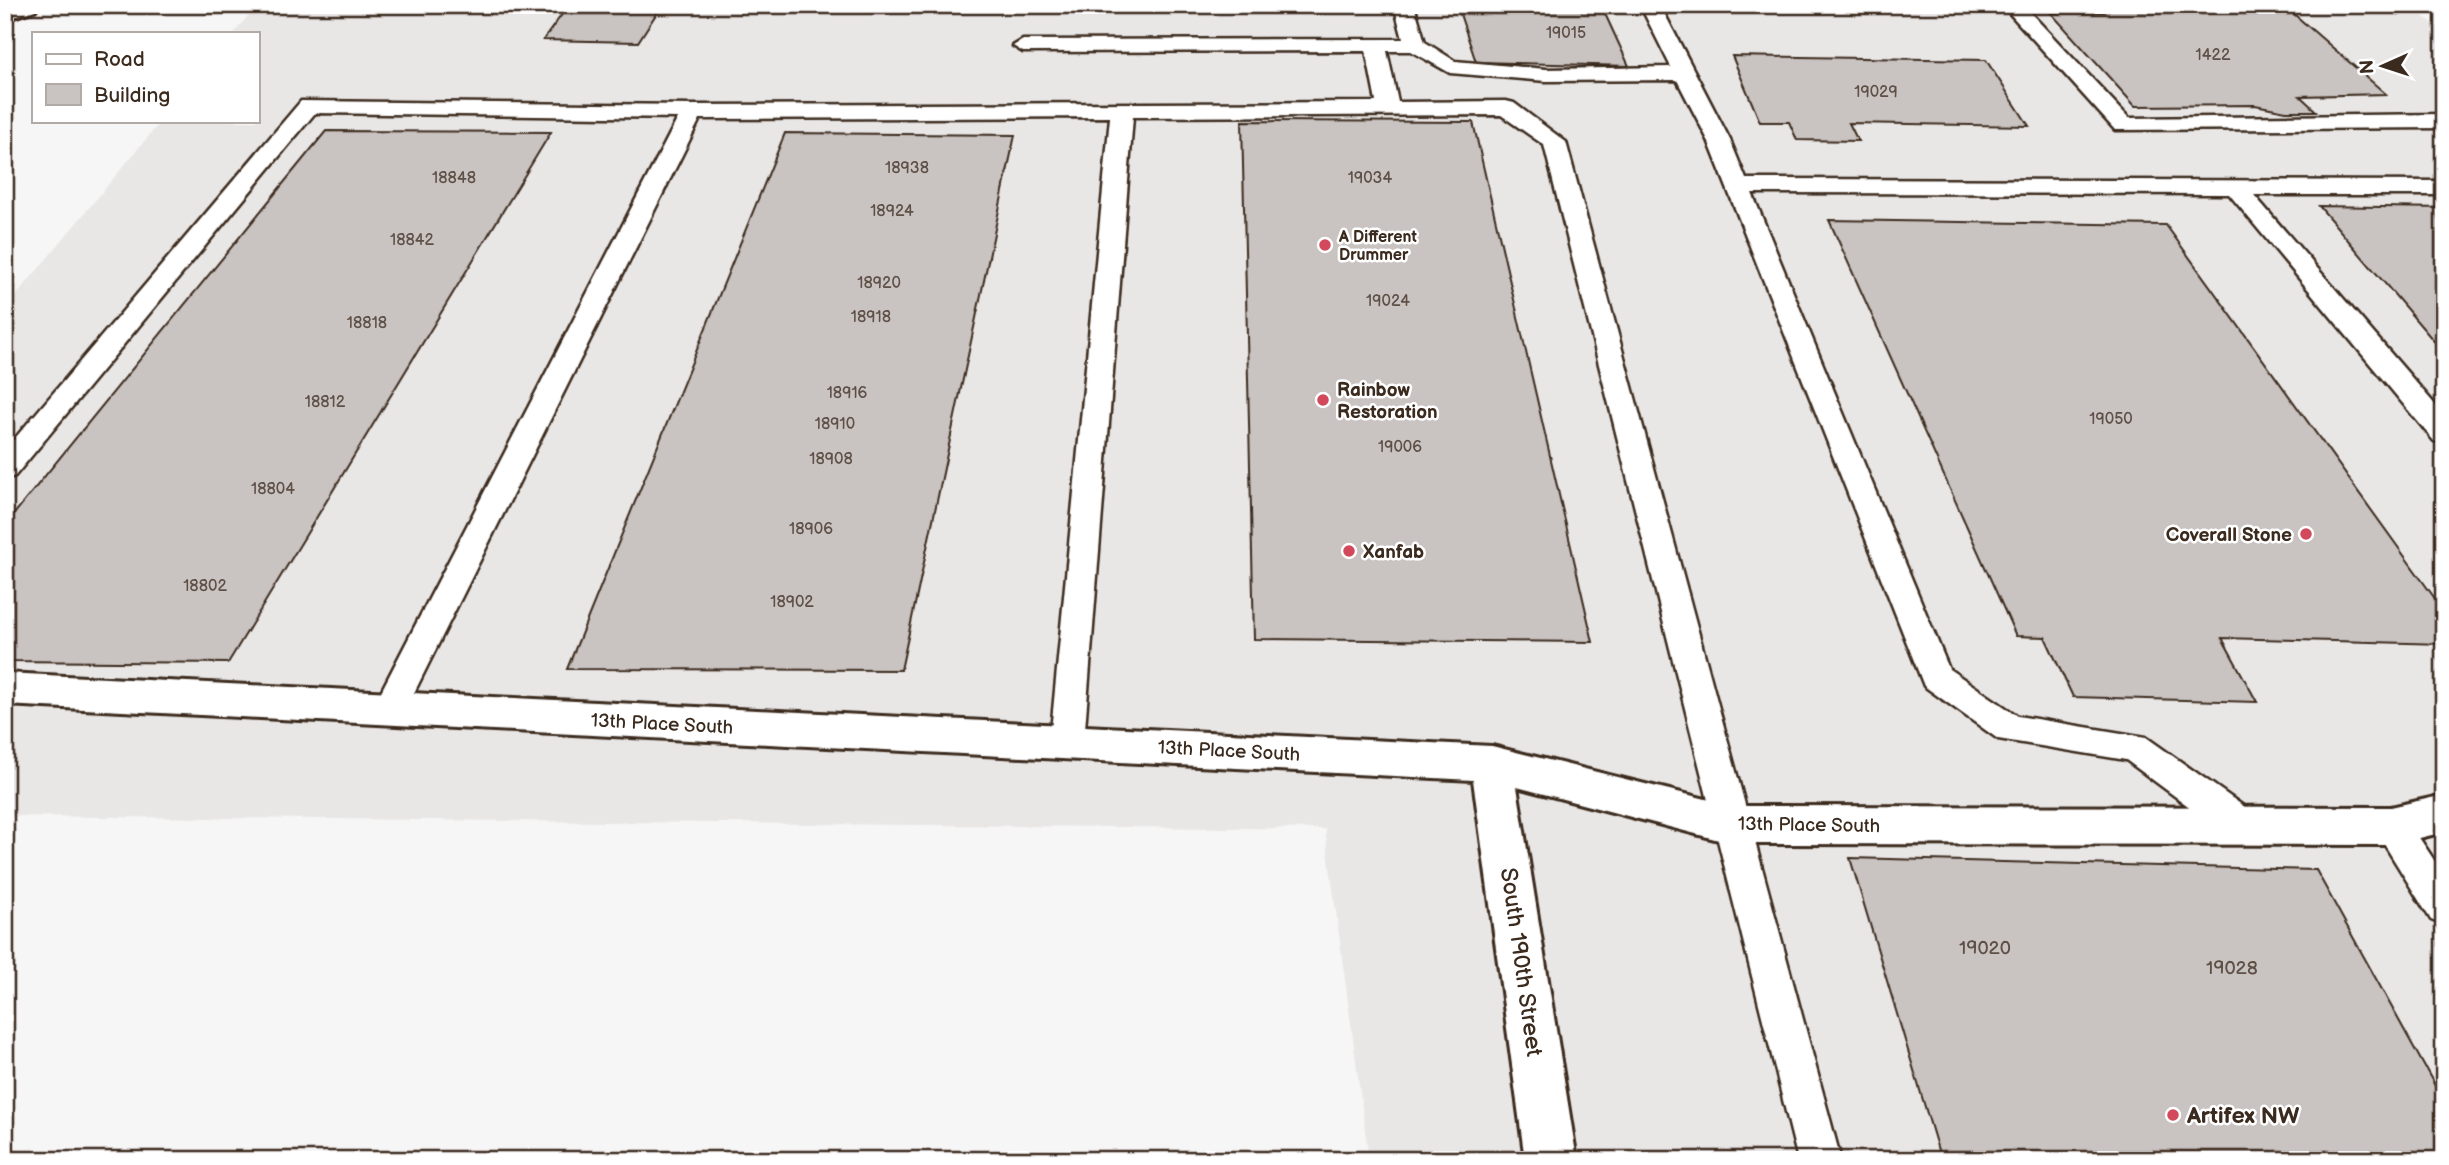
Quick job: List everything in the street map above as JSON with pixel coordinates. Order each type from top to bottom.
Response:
[{"type":"street","points":[[5,13],[26,5]]},
{"type":"street","name":"13th Place South","points":[[5,689],[1492,763],[1734,825],[2391,826],[2444,813]]},
{"type":"street","name":"South 190th Street","points":[[1492,763],[1551,1160]]},
{"type":"lane","points":[[1404,5],[1415,45]]},
{"type":"lane","points":[[1650,5],[1719,140],[1936,677],[2010,729],[2134,747],[2243,826]]},
{"type":"lane","points":[[2012,5],[2123,125],[2444,121]]},
{"type":"lane","points":[[1375,45],[1388,108]]},
{"type":"lane","points":[[1023,46],[1415,45],[1450,67],[1546,75],[1685,73]]},
{"type":"lane","points":[[5,469],[309,106],[692,112],[1507,108],[1555,142],[1820,1160]]},
{"type":"lane","points":[[1067,743],[1122,110]]},
{"type":"lane","points":[[390,709],[692,112]]},
{"type":"lane","points":[[1737,186],[2444,188]]},
{"type":"lane","points":[[2235,187],[2444,434]]},
{"type":"lane","points":[[2391,826],[2444,908]]},
{"type":"shaded area","points":[[257,5],[2409,5],[2444,32],[2444,1160],[1369,1160],[1325,829],[5,816],[5,309],[160,122],[259,122],[259,32],[235,32]]},
{"type":"building","points":[[569,5],[662,5],[638,42],[543,40]]},
{"type":"building","points":[[1059,5],[1307,5],[1308,8],[1059,11]]},
{"type":"building","points":[[1457,5],[1601,5],[1629,66],[1476,62]]},
{"type":"building","points":[[2097,5],[2287,8],[2386,94],[2300,96],[2316,111],[2286,111],[2255,105],[2135,106],[2051,13],[2104,12]]},
{"type":"building","points":[[1732,56],[1986,60],[2029,126],[1849,123],[1858,141],[1797,140],[1789,122],[1760,122]]},
{"type":"building","points":[[1242,121],[1473,122],[1593,642],[1254,639]]},
{"type":"building","points":[[326,131],[551,132],[228,663],[5,661],[5,525]]},
{"type":"building","points":[[785,133],[1015,135],[901,670],[567,669]]},
{"type":"building","points":[[2319,206],[2444,208],[2444,353]]},
{"type":"building","points":[[1829,220],[2166,225],[2444,611],[2444,644],[2222,638],[2257,702],[2073,697],[2045,637],[2016,636]]},
{"type":"building","points":[[1850,858],[2316,870],[2444,1102],[2444,1160],[1941,1160]]},
{"type":"place","name":"A Different Drummer","points":[[1325,245]]},
{"type":"place","name":"Rainbow Restoration","points":[[1323,400]]},
{"type":"place","name":"Coverall Stone","points":[[2306,534]]},
{"type":"place","name":"Xanfab","points":[[1349,551]]},
{"type":"place","name":"Artifex NW","points":[[2173,1115]]}]
